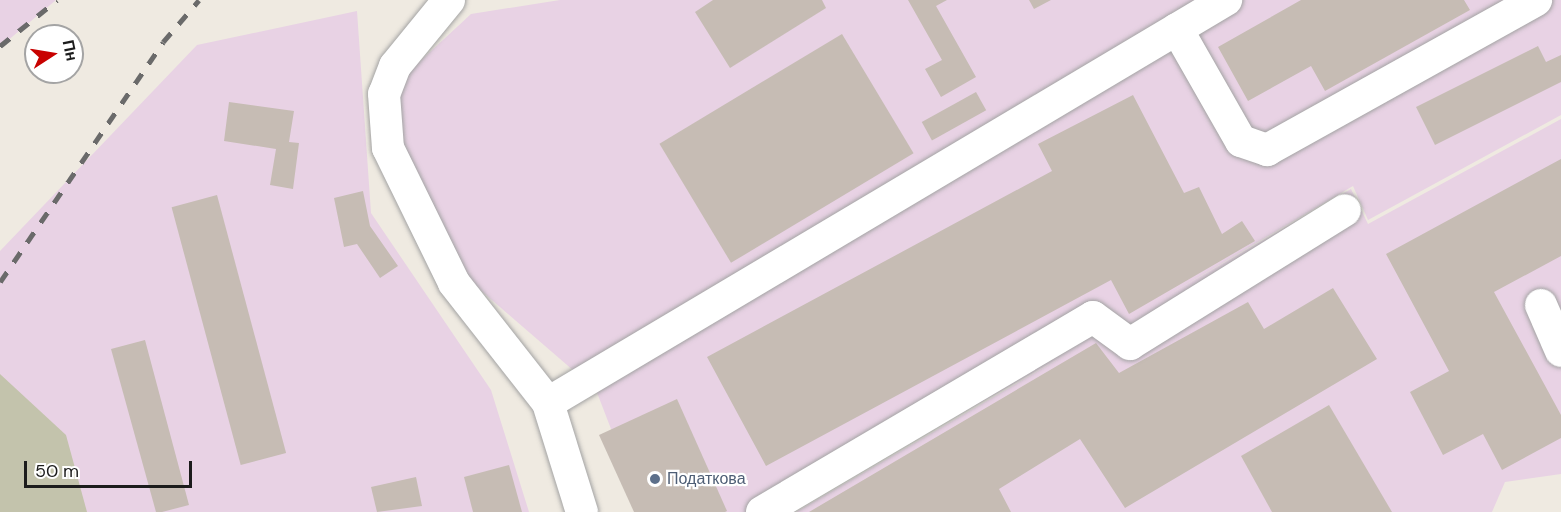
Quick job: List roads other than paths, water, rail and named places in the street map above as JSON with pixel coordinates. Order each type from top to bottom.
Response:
[{"type":"lane","points":[[449,0],[395,66],[384,94],[388,148],[454,283],[548,403],[582,512]]},
{"type":"lane","points":[[548,403],[1226,0]]},
{"type":"lane","points":[[1177,29],[1241,141],[1267,150],[1536,0]]},
{"type":"lane","points":[[762,512],[1093,317],[1130,344],[1346,210]]},
{"type":"lane","points":[[1541,305],[1561,351]]},
{"type":"railway","points":[[0,46],[57,0]]},
{"type":"railway","points":[[0,282],[163,42],[199,0]]},
{"type":"place","name":"Податкова","points":[[655,479]]}]
